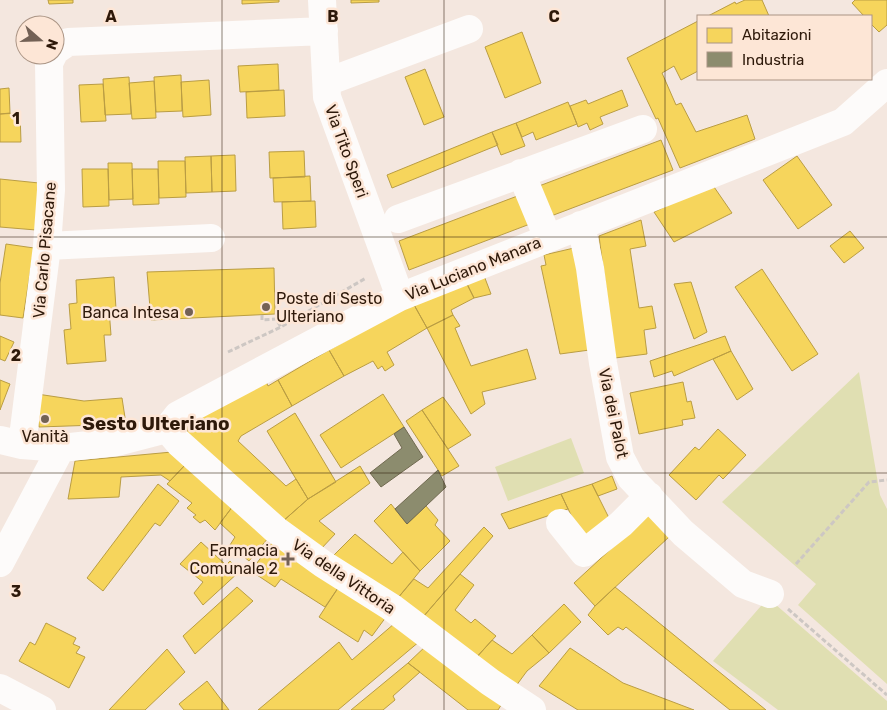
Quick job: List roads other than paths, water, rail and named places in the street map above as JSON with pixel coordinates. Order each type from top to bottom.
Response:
[{"type":"street","name":"Via Tito Speri","points":[[322,0],[327,97],[400,297]]},
{"type":"street","points":[[327,82],[469,29]]},
{"type":"street","points":[[65,44],[68,42],[324,31]]},
{"type":"street","name":"Via Carlo Pisacane","points":[[11,443],[47,246],[51,190],[49,65]]},
{"type":"street","name":"Via Luciano Manara","points":[[167,429],[178,415],[400,297],[843,122],[887,83]]},
{"type":"street","points":[[398,219],[643,129]]},
{"type":"street","points":[[522,173],[548,238]]},
{"type":"street","name":"Via dei Palot","points":[[581,226],[590,268],[603,363],[620,457],[631,478],[683,533],[743,584],[770,594]]},
{"type":"street","points":[[47,246],[211,238]]},
{"type":"street","points":[[11,443],[61,448],[117,442],[167,429]]},
{"type":"street","name":"Via della Vittoria","points":[[167,429],[179,443],[276,530],[323,564],[391,607],[490,682],[532,710]]},
{"type":"street","points":[[0,563],[61,448]]},
{"type":"street","points":[[560,524],[584,553],[621,524],[648,496]]},
{"type":"street","points":[[0,688],[42,710]]},
{"type":"place","name":"Poste di Sesto Ulteriano","points":[[266,307]]},
{"type":"place","name":"Banca Intesa","points":[[189,312]]},
{"type":"place","name":"Vanità","points":[[45,419]]},
{"type":"place","name":"Farmacia Comunale 2","points":[[288,559]]},
{"type":"district","name":"Sesto Ulteriano","points":[[156,423]]}]
